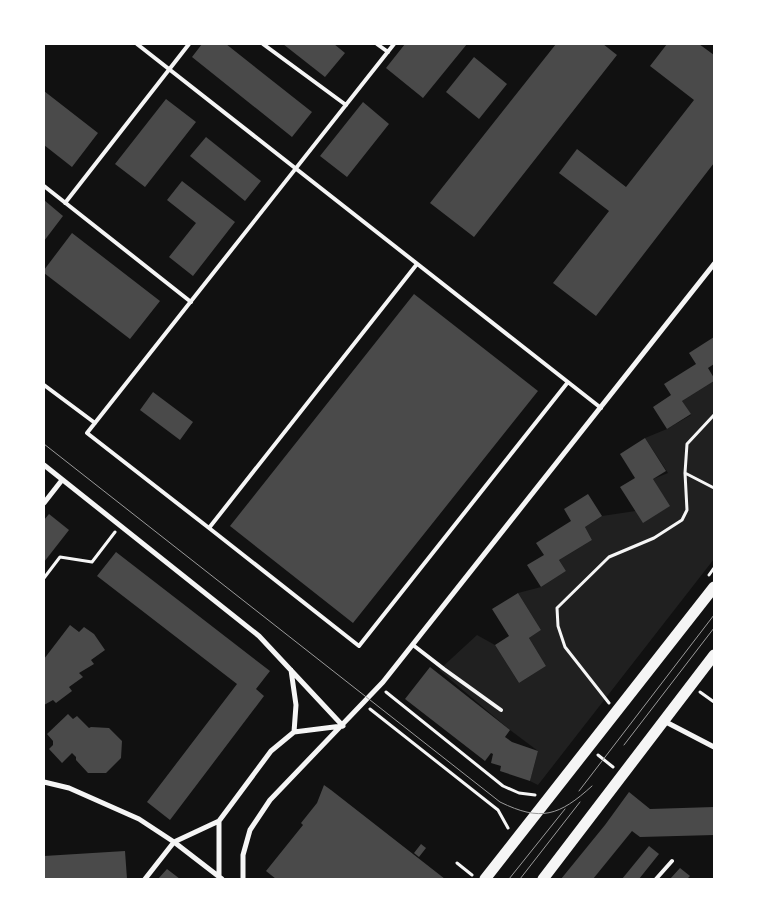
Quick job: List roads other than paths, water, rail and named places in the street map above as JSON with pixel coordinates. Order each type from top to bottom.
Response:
[{"type":"main road","points":[[485,879],[714,587]]},
{"type":"main road","points":[[543,879],[714,654]]},
{"type":"street","points":[[243,879],[243,855],[250,830],[270,800],[380,687],[714,264]]},
{"type":"street","points":[[44,465],[259,636],[343,726]]},
{"type":"street","points":[[44,503],[62,480]]},
{"type":"street","points":[[291,669],[296,705],[294,732]]},
{"type":"street","points":[[663,720],[714,747]]},
{"type":"street","points":[[145,879],[174,842],[219,821],[271,751],[294,732],[343,726]]},
{"type":"street","points":[[44,782],[69,788],[139,819],[174,842],[220,878]]},
{"type":"street","points":[[219,821],[220,878]]},
{"type":"lane","points":[[137,44],[601,408]]},
{"type":"lane","points":[[64,203],[189,44]]},
{"type":"lane","points":[[263,44],[346,106]]},
{"type":"lane","points":[[377,44],[388,52]]},
{"type":"lane","points":[[394,44],[87,433],[358,646],[568,382]]},
{"type":"lane","points":[[44,186],[191,302]]},
{"type":"lane","points":[[209,528],[417,264]]},
{"type":"lane","points":[[44,386],[95,423]]},
{"type":"lane","points":[[413,644],[501,710]]},
{"type":"lane","points":[[656,879],[672,861]]},
{"type":"tram line","points":[[44,444],[500,802],[527,812],[549,813],[569,804],[592,786]]},
{"type":"tram line","points":[[579,791],[714,615]]},
{"type":"tram line","points":[[624,745],[714,628]]},
{"type":"tram line","points":[[520,879],[580,802]]},
{"type":"tram line","points":[[509,879],[565,809]]}]
